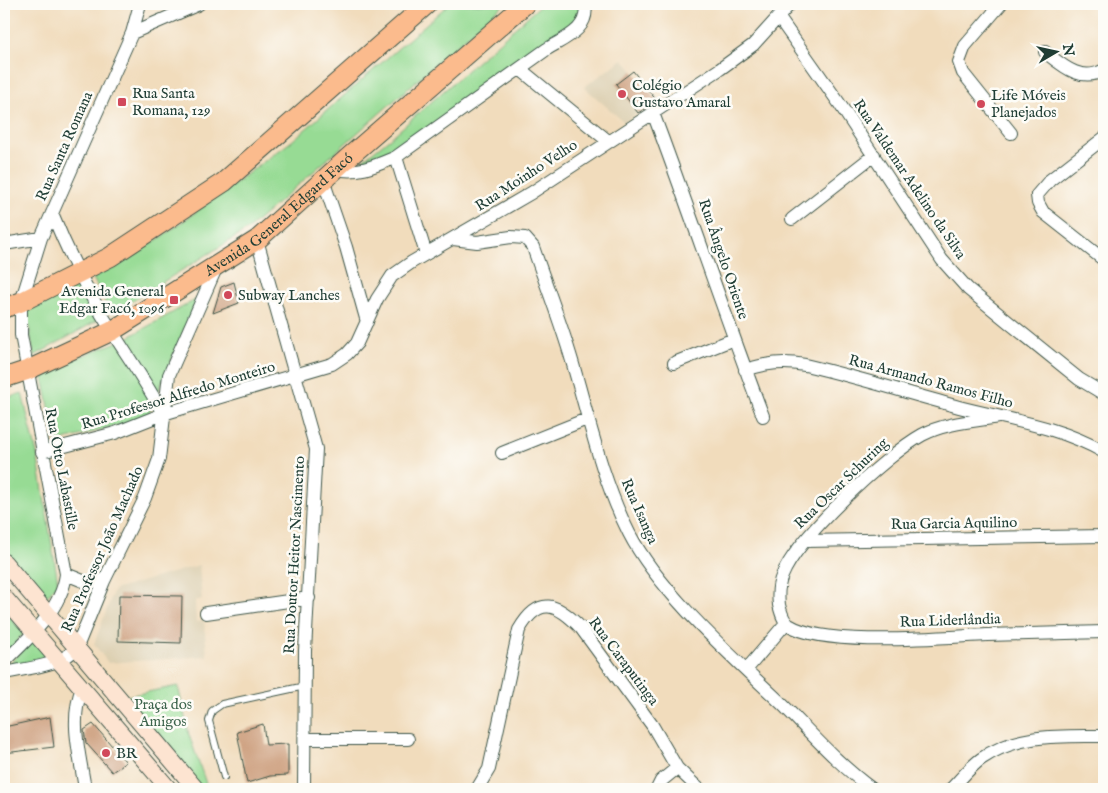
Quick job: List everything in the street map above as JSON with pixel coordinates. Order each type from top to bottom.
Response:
[{"type":"main road","points":[[12,305],[110,257],[224,182],[428,4]]},
{"type":"main road","name":"Avenida General Edgard Facó","points":[[4,378],[28,370],[112,331],[257,240],[329,174],[525,4]]},
{"type":"main road","points":[[4,562],[196,789]]},
{"type":"main road","points":[[4,597],[169,789]]},
{"type":"street","name":"Rua Santa Romana","points":[[12,305],[132,33],[140,4]]},
{"type":"street","points":[[132,33],[199,4]]},
{"type":"street","points":[[367,322],[346,247],[329,174],[365,170],[396,157],[582,25],[586,17],[585,4]]},
{"type":"street","points":[[1001,4],[965,46],[958,62],[963,74],[1011,133]]},
{"type":"street","name":"Rua Moinho Velho","points":[[294,377],[332,364],[347,354],[358,342],[377,299],[392,276],[531,193],[753,45],[779,18],[788,5]]},
{"type":"street","name":"Rua Valdemar Adelino da Silva","points":[[779,18],[874,155],[942,260],[968,288],[1079,379],[1104,394]]},
{"type":"street","points":[[1045,52],[1068,70],[1084,76],[1096,75],[1104,70]]},
{"type":"street","points":[[520,69],[608,141]]},
{"type":"street","name":"Rua Ângelo Oriente","points":[[653,113],[696,224],[734,339],[763,416]]},
{"type":"street","points":[[1104,139],[1050,180],[1037,195],[1038,203],[1043,212],[1104,260]]},
{"type":"street","points":[[792,219],[874,155]]},
{"type":"street","points":[[396,157],[426,254]]},
{"type":"street","points":[[52,213],[78,273],[112,331],[150,389],[163,414]]},
{"type":"street","name":"Rua Isanga","points":[[453,239],[477,242],[511,237],[525,238],[532,247],[572,360],[587,418],[625,524],[645,561],[691,613],[746,670],[872,789]]},
{"type":"street","points":[[4,244],[41,238]]},
{"type":"street","name":"Rua Doutor Heitor Nascimento","points":[[257,240],[294,377],[316,449],[305,686],[306,739],[304,789]]},
{"type":"street","name":"Rua Professor João Machado","points":[[77,647],[104,581],[146,498],[159,459],[169,375],[175,357],[217,266]]},
{"type":"street","name":"Rua Otto Labastille","points":[[4,662],[34,632],[47,614],[61,594],[66,574],[21,335],[12,305]]},
{"type":"street","points":[[674,363],[734,339]]},
{"type":"street","name":"Rua Armando Ramos Filho","points":[[745,370],[783,361],[805,365],[999,417],[1044,426],[1073,436],[1104,452]]},
{"type":"street","name":"Rua Professor Alfredo Monteiro","points":[[42,452],[115,433],[163,414],[294,377]]},
{"type":"street","name":"Rua Oscar Schuring","points":[[786,623],[781,612],[778,596],[782,576],[805,541],[876,468],[900,448],[924,434],[947,426],[999,417]]},
{"type":"street","points":[[502,453],[587,418]]},
{"type":"street","name":"Rua Garcia Aquilino","points":[[805,541],[1104,536]]},
{"type":"street","points":[[66,574],[82,581],[104,581]]},
{"type":"street","points":[[206,613],[309,598]]},
{"type":"street","name":"Rua Caraputinga","points":[[477,789],[489,769],[519,630],[528,614],[545,606],[555,608],[568,615],[599,649],[652,725],[677,768],[699,789]]},
{"type":"street","points":[[746,670],[786,623]]},
{"type":"street","name":"Rua Liderlândia","points":[[786,623],[798,630],[851,638],[1104,632]]},
{"type":"street","points":[[4,673],[58,660],[72,655],[77,647]]},
{"type":"street","points":[[82,688],[76,706],[76,732],[85,789]]},
{"type":"street","points":[[951,789],[980,760],[1002,746],[1036,738],[1104,736]]},
{"type":"street","points":[[306,739],[408,739]]},
{"type":"street","points":[[657,789],[661,781],[677,768]]},
{"type":"lane","points":[[224,777],[209,721],[212,711],[222,704],[305,686]]},
{"type":"shaded area","name":"Colégio Gustavo Amaral","points":[[623,59],[657,101],[624,122],[584,87]]},
{"type":"shaded area","points":[[199,565],[202,599],[195,601],[196,622],[204,620],[207,656],[108,663],[94,644],[114,590]]},
{"type":"green space","points":[[449,4],[504,4],[247,230],[111,314],[93,278],[163,236],[292,141]]},
{"type":"green space","points":[[542,4],[581,4],[584,17],[542,44],[396,153],[354,167],[394,135]]},
{"type":"green space","points":[[81,281],[100,319],[34,356],[26,308]]},
{"type":"green space","points":[[197,299],[147,418],[56,442],[42,372],[127,338]]},
{"type":"green space","points":[[22,393],[37,454],[58,583],[43,601],[4,551],[4,399]]},
{"type":"green space","points":[[4,610],[24,633],[4,656]]},
{"type":"green space","points":[[35,638],[49,659],[4,669]]},
{"type":"green space","name":"Praça dos Amigos","points":[[178,686],[189,735],[208,789],[202,789],[122,697]]},
{"type":"building","points":[[633,71],[657,101],[638,113],[616,84]]},
{"type":"building","name":"Subway Lanches","points":[[234,282],[239,303],[213,313],[221,287]]},
{"type":"building","points":[[119,595],[182,596],[181,643],[118,641]]},
{"type":"building","points":[[50,717],[54,747],[4,753],[4,727]]},
{"type":"building","name":"BR","points":[[93,724],[126,762],[112,772],[86,743],[84,730]]},
{"type":"building","points":[[263,724],[266,745],[288,744],[288,775],[270,776],[247,783],[237,732]]},
{"type":"place","name":"Colégio Gustavo Amaral","points":[[622,94]]},
{"type":"place","name":"Rua Santa Romana, 129","points":[[122,102]]},
{"type":"place","name":"Life Móveis Planejados","points":[[981,104]]},
{"type":"place","name":"Subway Lanches","points":[[228,295]]},
{"type":"place","name":"Avenida General Edgar Facó, 1096","points":[[174,300]]},
{"type":"place","name":"BR","points":[[106,753]]}]
